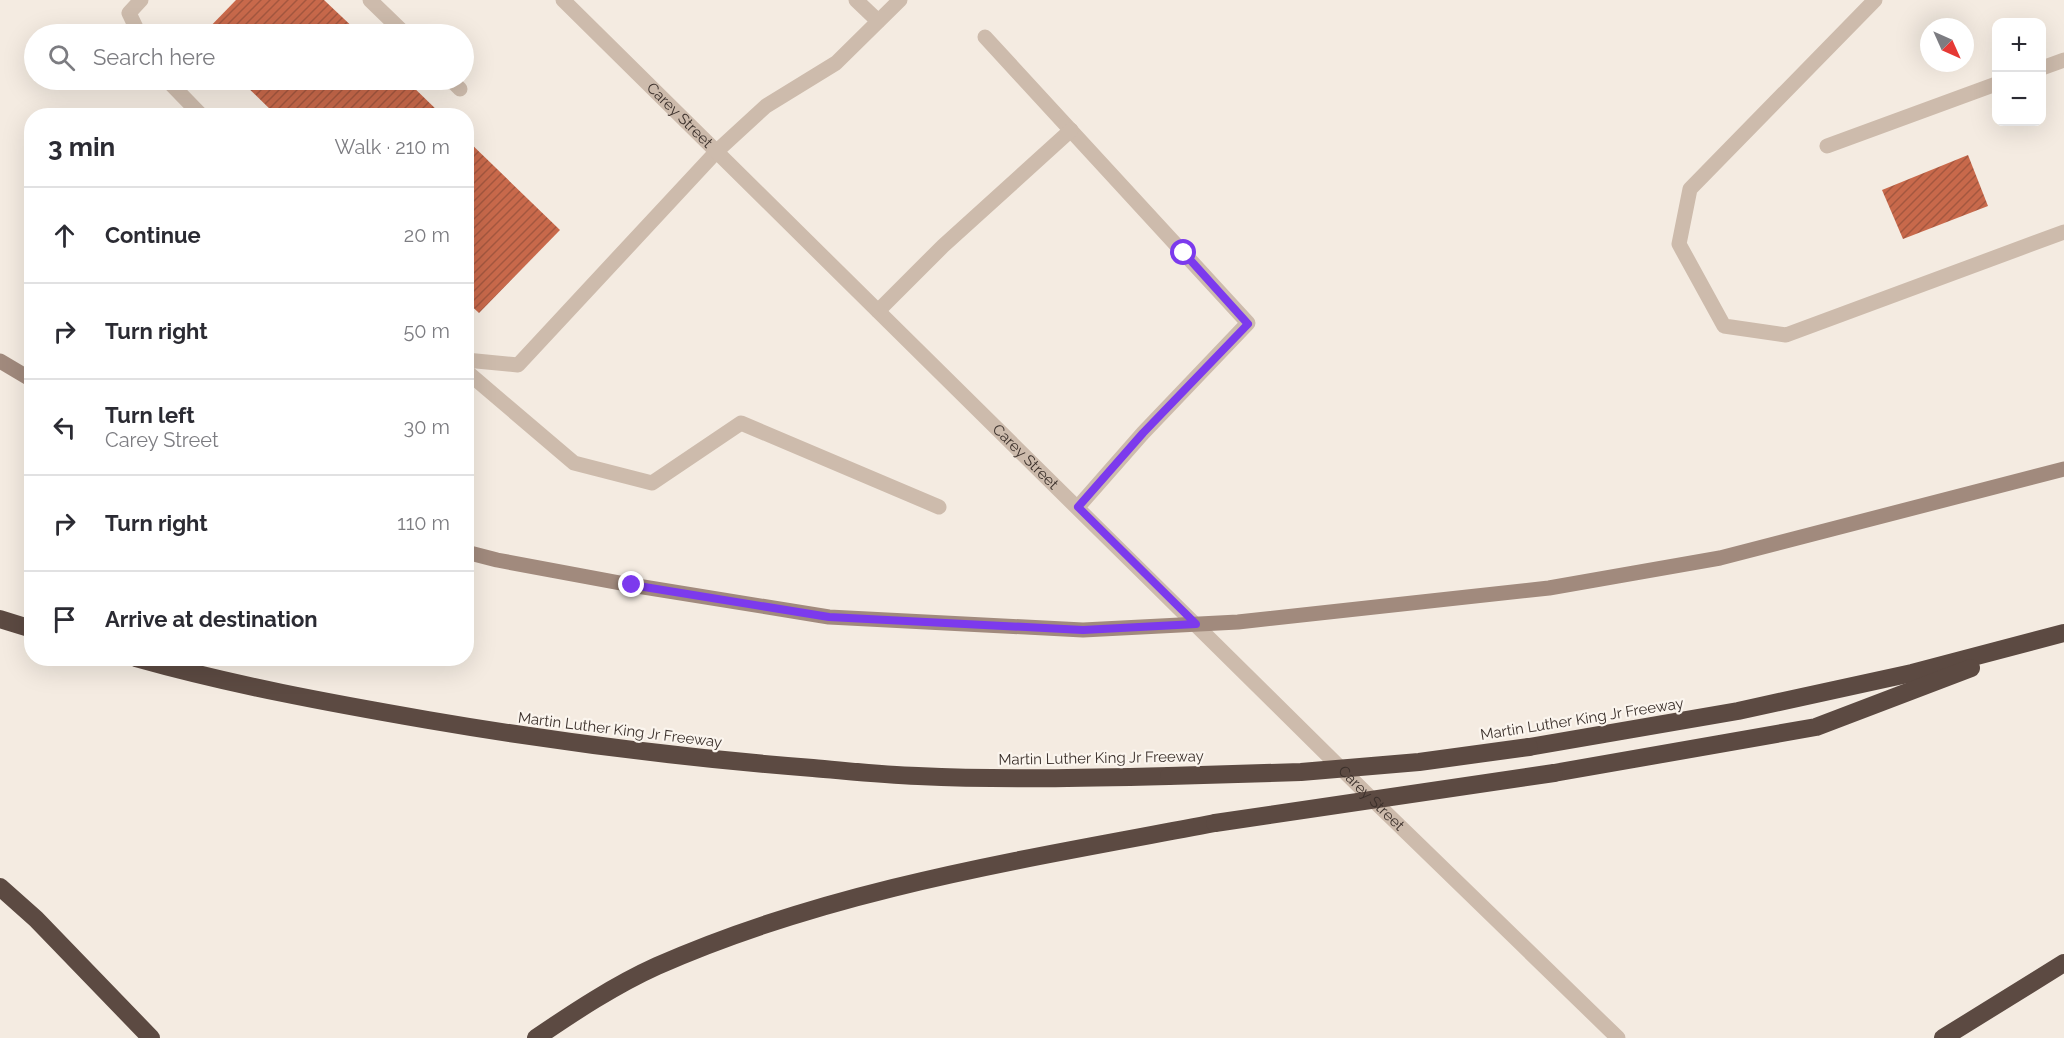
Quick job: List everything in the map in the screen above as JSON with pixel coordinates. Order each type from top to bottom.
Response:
[{"type":"highway","points":[[0,619],[24,626]]},
{"type":"highway","points":[[536,1038],[572,1013],[655,968],[736,933],[878,891],[971,870],[1215,823],[1554,773],[1816,727],[2058,635]]},
{"type":"highway","name":"Martin Luther King Jr Freeway","points":[[164,666],[322,702],[494,731],[690,757],[916,776],[1049,779],[1312,771],[1419,762],[1529,747],[1738,711],[1912,673],[2058,635]]},
{"type":"highway","points":[[0,886],[36,919],[151,1038]]},
{"type":"highway","points":[[1943,1038],[2064,963]]},
{"type":"main road","points":[[0,361],[24,375]]},
{"type":"main road","points":[[474,554],[620,583],[829,617],[1083,630],[1238,622],[1549,588],[1709,560],[2064,469]]},
{"type":"street","points":[[134,24],[129,13],[141,0]]},
{"type":"street","points":[[370,0],[395,24]]},
{"type":"street","name":"Carey Street","points":[[563,0],[1376,803],[1618,1038]]},
{"type":"street","points":[[856,0],[878,21]]},
{"type":"street","points":[[474,361],[518,365],[717,151],[766,106],[836,63],[900,0]]},
{"type":"street","points":[[1875,0],[1689,189],[1679,244],[1724,326],[1786,334],[2064,232]]},
{"type":"street","points":[[985,36],[1248,324],[1143,433],[1078,507]]},
{"type":"street","points":[[2046,67],[2064,60]]},
{"type":"street","points":[[1827,146],[1992,85]]},
{"type":"street","points":[[177,90],[194,108]]},
{"type":"street","points":[[878,311],[943,246],[1071,130]]},
{"type":"street","points":[[474,378],[574,463],[652,483],[741,423],[939,507]]},
{"type":"building","points":[[236,0],[324,0],[349,24],[213,24]]},
{"type":"building","points":[[250,90],[416,90],[435,108],[269,108]]},
{"type":"building","points":[[474,147],[560,230],[479,313],[474,308]]},
{"type":"building","points":[[1968,155],[1988,206],[1903,239],[1882,190]]},
{"type":"route","points":[[632,585],[829,617],[1083,630],[1196,624],[1078,507],[1143,433],[1248,324],[1184,253]]}]
